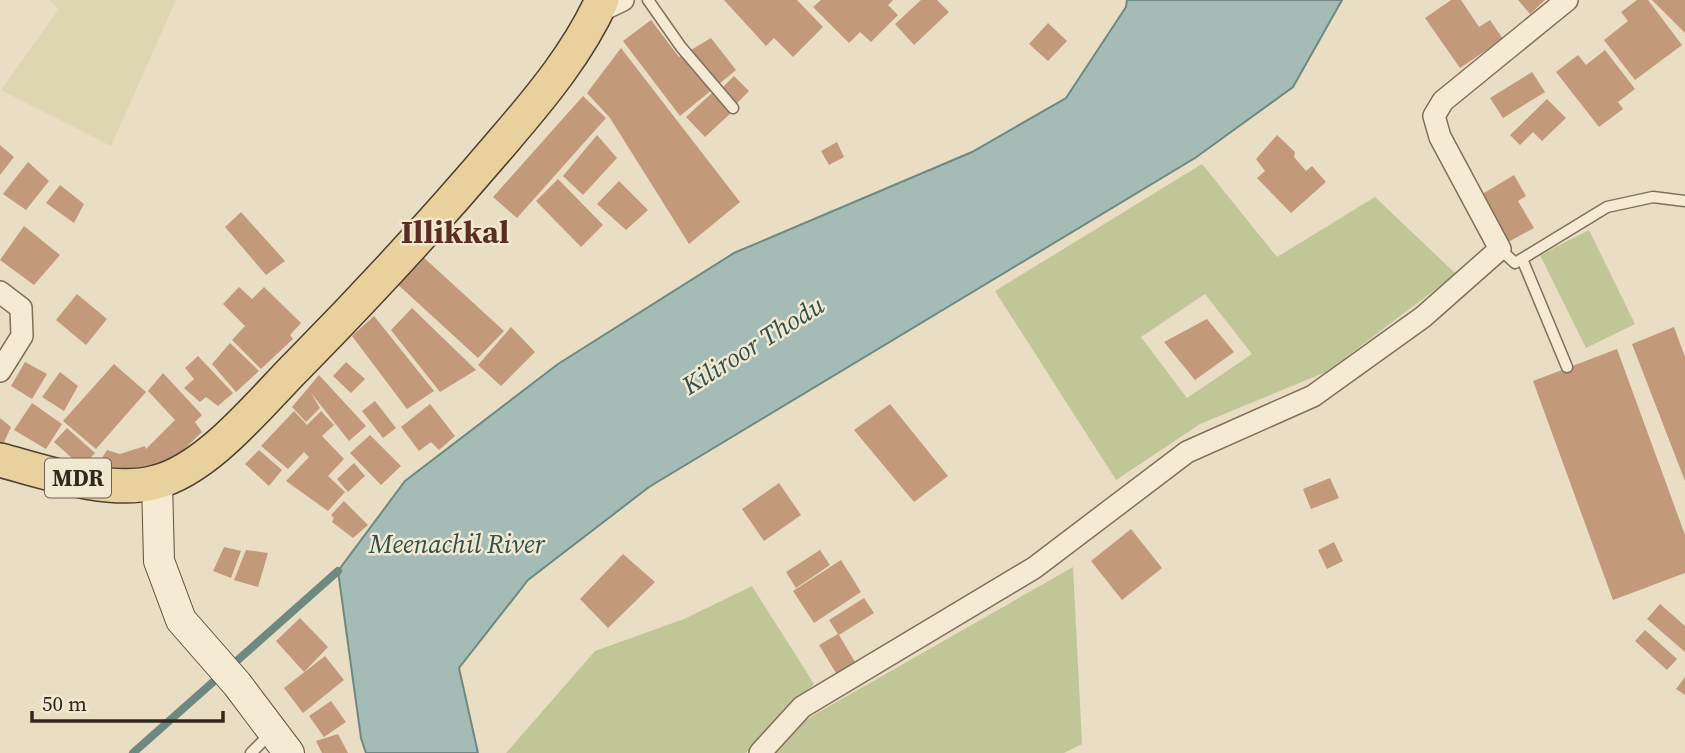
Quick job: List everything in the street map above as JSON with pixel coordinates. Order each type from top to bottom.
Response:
[{"type":"main road","name":"MDR","points":[[0,460],[123,487],[157,482],[199,461],[258,406],[373,289],[474,178],[524,117],[607,4]]},
{"type":"main road","points":[[157,482],[159,561],[181,620],[280,742]]},
{"type":"street","points":[[760,753],[802,707],[1034,568],[1187,452],[1312,396],[1423,317],[1500,248],[1440,137],[1434,116],[1443,101],[1567,0]]},
{"type":"street","points":[[0,292],[21,308],[22,336],[0,371]]},
{"type":"lane","points":[[648,0],[681,47],[733,108]]},
{"type":"lane","points":[[1500,248],[1515,263],[1607,207],[1653,197],[1685,201]]},
{"type":"lane","points":[[1522,259],[1567,367]]},
{"type":"lane","points":[[251,753],[280,742]]},
{"type":"shaded area","points":[[49,0],[176,0],[111,146],[1,90],[59,9]]},
{"type":"green space","points":[[1202,164],[1277,257],[1375,197],[1456,274],[1326,372],[1200,424],[1116,480],[995,291]],"holes":[[[1205,294],[1252,354],[1187,398],[1141,337]]]},
{"type":"green space","points":[[1589,230],[1635,324],[1586,348],[1540,255]]},
{"type":"green space","points":[[1073,567],[1082,744],[1064,753],[775,753],[805,720]]},
{"type":"green space","points":[[752,586],[814,684],[746,753],[506,753],[595,651],[684,619]]},
{"type":"water","name":"Meenachil River","points":[[1127,0],[1342,0],[1293,87],[1195,158],[649,487],[528,580],[459,668],[478,753],[366,753],[361,738],[338,571],[405,481],[558,364],[734,253],[972,152],[1066,98],[1126,7]]},
{"type":"building","points":[[724,0],[797,0],[823,27],[793,57],[774,38],[766,46]]},
{"type":"building","points":[[821,0],[893,0],[888,5],[898,15],[871,42],[860,32],[849,43],[813,7]]},
{"type":"building","points":[[921,0],[937,0],[949,12],[914,45],[895,24]]},
{"type":"building","points":[[1451,0],[1461,0],[1479,27],[1490,20],[1503,39],[1460,68],[1425,18]]},
{"type":"building","points":[[1518,0],[1545,0],[1530,14]]},
{"type":"building","points":[[1637,0],[1648,0],[1682,45],[1635,80],[1604,40],[1628,21],[1621,12]]},
{"type":"building","points":[[1652,0],[1685,0],[1685,33]]},
{"type":"building","points":[[651,20],[679,57],[711,38],[736,70],[680,116],[623,41]]},
{"type":"building","points":[[1048,23],[1067,41],[1048,61],[1029,44]]},
{"type":"building","points":[[621,48],[740,202],[689,244],[610,118],[587,93]]},
{"type":"building","points":[[1605,50],[1635,89],[1618,102],[1623,109],[1599,127],[1556,72],[1578,55],[1586,65]]},
{"type":"building","points":[[1532,72],[1545,92],[1503,118],[1490,98]]},
{"type":"building","points":[[734,76],[749,91],[735,105],[721,89]]},
{"type":"building","points":[[713,92],[732,112],[705,137],[686,117]]},
{"type":"building","points":[[583,96],[606,118],[517,218],[493,197]]},
{"type":"building","points":[[1547,99],[1566,118],[1542,141],[1533,132],[1520,145],[1510,135]]},
{"type":"building","points":[[597,135],[617,158],[583,195],[563,176]]},
{"type":"building","points":[[1277,135],[1295,152],[1294,157],[1306,171],[1312,166],[1326,182],[1291,213],[1257,178],[1265,171],[1256,159]]},
{"type":"building","points":[[837,142],[844,157],[829,165],[821,151]]},
{"type":"building","points":[[0,145],[14,157],[0,175]]},
{"type":"building","points":[[28,162],[49,181],[26,210],[3,194]]},
{"type":"building","points":[[1514,175],[1526,196],[1518,201],[1534,228],[1501,246],[1474,199]]},
{"type":"building","points":[[558,179],[603,225],[581,247],[536,201]]},
{"type":"building","points":[[619,181],[648,210],[626,230],[597,204]]},
{"type":"building","points":[[60,185],[84,204],[74,223],[46,203]]},
{"type":"building","points":[[241,212],[285,261],[266,275],[225,227]]},
{"type":"building","points":[[24,226],[60,255],[34,285],[0,260]]},
{"type":"building","points":[[421,255],[504,331],[478,358],[395,282]]},
{"type":"building","points":[[239,287],[252,299],[264,287],[301,323],[290,335],[293,339],[261,369],[232,340],[245,326],[223,304]]},
{"type":"building","points":[[77,294],[107,319],[86,345],[56,320]]},
{"type":"building","points":[[412,308],[476,370],[440,392],[391,330]]},
{"type":"building","points":[[374,316],[434,391],[407,409],[352,336]]},
{"type":"building","points":[[1207,319],[1234,352],[1195,380],[1164,342]]},
{"type":"building","points":[[511,327],[535,352],[501,386],[478,365]]},
{"type":"building","points":[[1674,327],[1685,357],[1685,481],[1632,344]]},
{"type":"building","points":[[230,343],[259,371],[236,392],[212,364]]},
{"type":"building","points":[[1617,349],[1685,535],[1685,573],[1613,600],[1533,381]]},
{"type":"building","points":[[198,356],[233,393],[218,406],[206,397],[200,402],[184,388],[194,379],[185,368]]},
{"type":"building","points":[[25,362],[47,374],[32,399],[11,386]]},
{"type":"building","points":[[346,362],[365,379],[351,393],[333,376]]},
{"type":"building","points":[[114,364],[146,392],[96,449],[63,421]]},
{"type":"building","points":[[60,372],[78,386],[64,411],[42,397]]},
{"type":"building","points":[[163,373],[202,415],[195,422],[202,432],[166,467],[93,472],[107,450],[120,454],[145,446],[146,449],[175,420],[148,391]]},
{"type":"building","points":[[319,375],[366,426],[349,441],[311,393],[320,408],[306,422],[292,407]]},
{"type":"building","points":[[375,401],[396,428],[383,438],[362,411]]},
{"type":"building","points":[[32,403],[62,424],[46,449],[14,430]]},
{"type":"building","points":[[430,404],[455,436],[439,450],[431,442],[419,451],[401,427]]},
{"type":"building","points":[[890,404],[948,476],[914,502],[854,430]]},
{"type":"building","points":[[294,411],[307,425],[321,411],[334,425],[322,436],[344,459],[328,476],[345,492],[328,511],[286,481],[309,457],[304,452],[288,469],[261,446]]},
{"type":"building","points":[[0,418],[11,427],[0,451]]},
{"type":"building","points":[[67,428],[95,453],[82,467],[54,442]]},
{"type":"building","points":[[370,435],[401,466],[381,485],[350,453]]},
{"type":"building","points":[[259,450],[282,470],[269,486],[245,464]]},
{"type":"building","points":[[354,463],[365,476],[348,492],[337,479]]},
{"type":"building","points":[[1330,478],[1339,498],[1311,509],[1303,489]]},
{"type":"building","points":[[779,483],[801,515],[764,541],[742,509]]},
{"type":"building","points":[[344,501],[368,525],[353,538],[332,522],[334,518],[331,515]]},
{"type":"building","points":[[1131,529],[1162,568],[1122,600],[1091,561]]},
{"type":"building","points":[[1334,542],[1343,561],[1327,569],[1318,550]]},
{"type":"building","points":[[224,547],[241,551],[231,578],[213,571]]},
{"type":"building","points":[[246,550],[268,553],[258,587],[234,580]]},
{"type":"building","points":[[820,550],[830,565],[796,588],[786,572]]},
{"type":"building","points":[[623,554],[655,582],[608,628],[580,599]]},
{"type":"building","points":[[841,560],[861,592],[814,623],[793,591]]},
{"type":"building","points":[[864,598],[874,613],[839,635],[858,667],[839,678],[819,645],[838,634],[829,620]]},
{"type":"building","points":[[1660,604],[1685,626],[1685,652],[1647,619]]},
{"type":"building","points":[[300,618],[328,647],[304,672],[276,641]]},
{"type":"building","points":[[1645,630],[1677,659],[1667,670],[1635,641]]},
{"type":"building","points":[[325,656],[344,680],[303,713],[284,688]]},
{"type":"building","points":[[1685,677],[1685,695],[1676,689]]},
{"type":"building","points":[[331,701],[346,722],[324,737],[309,716]]},
{"type":"building","points":[[338,734],[348,753],[322,753],[316,741]]},
{"type":"waterway","points":[[133,753],[338,571]]},
{"type":"district","name":"Illikkal","points":[[455,232]]},
{"type":"water label","name":"Kiliroor Thodu","points":[[753,345]]}]
